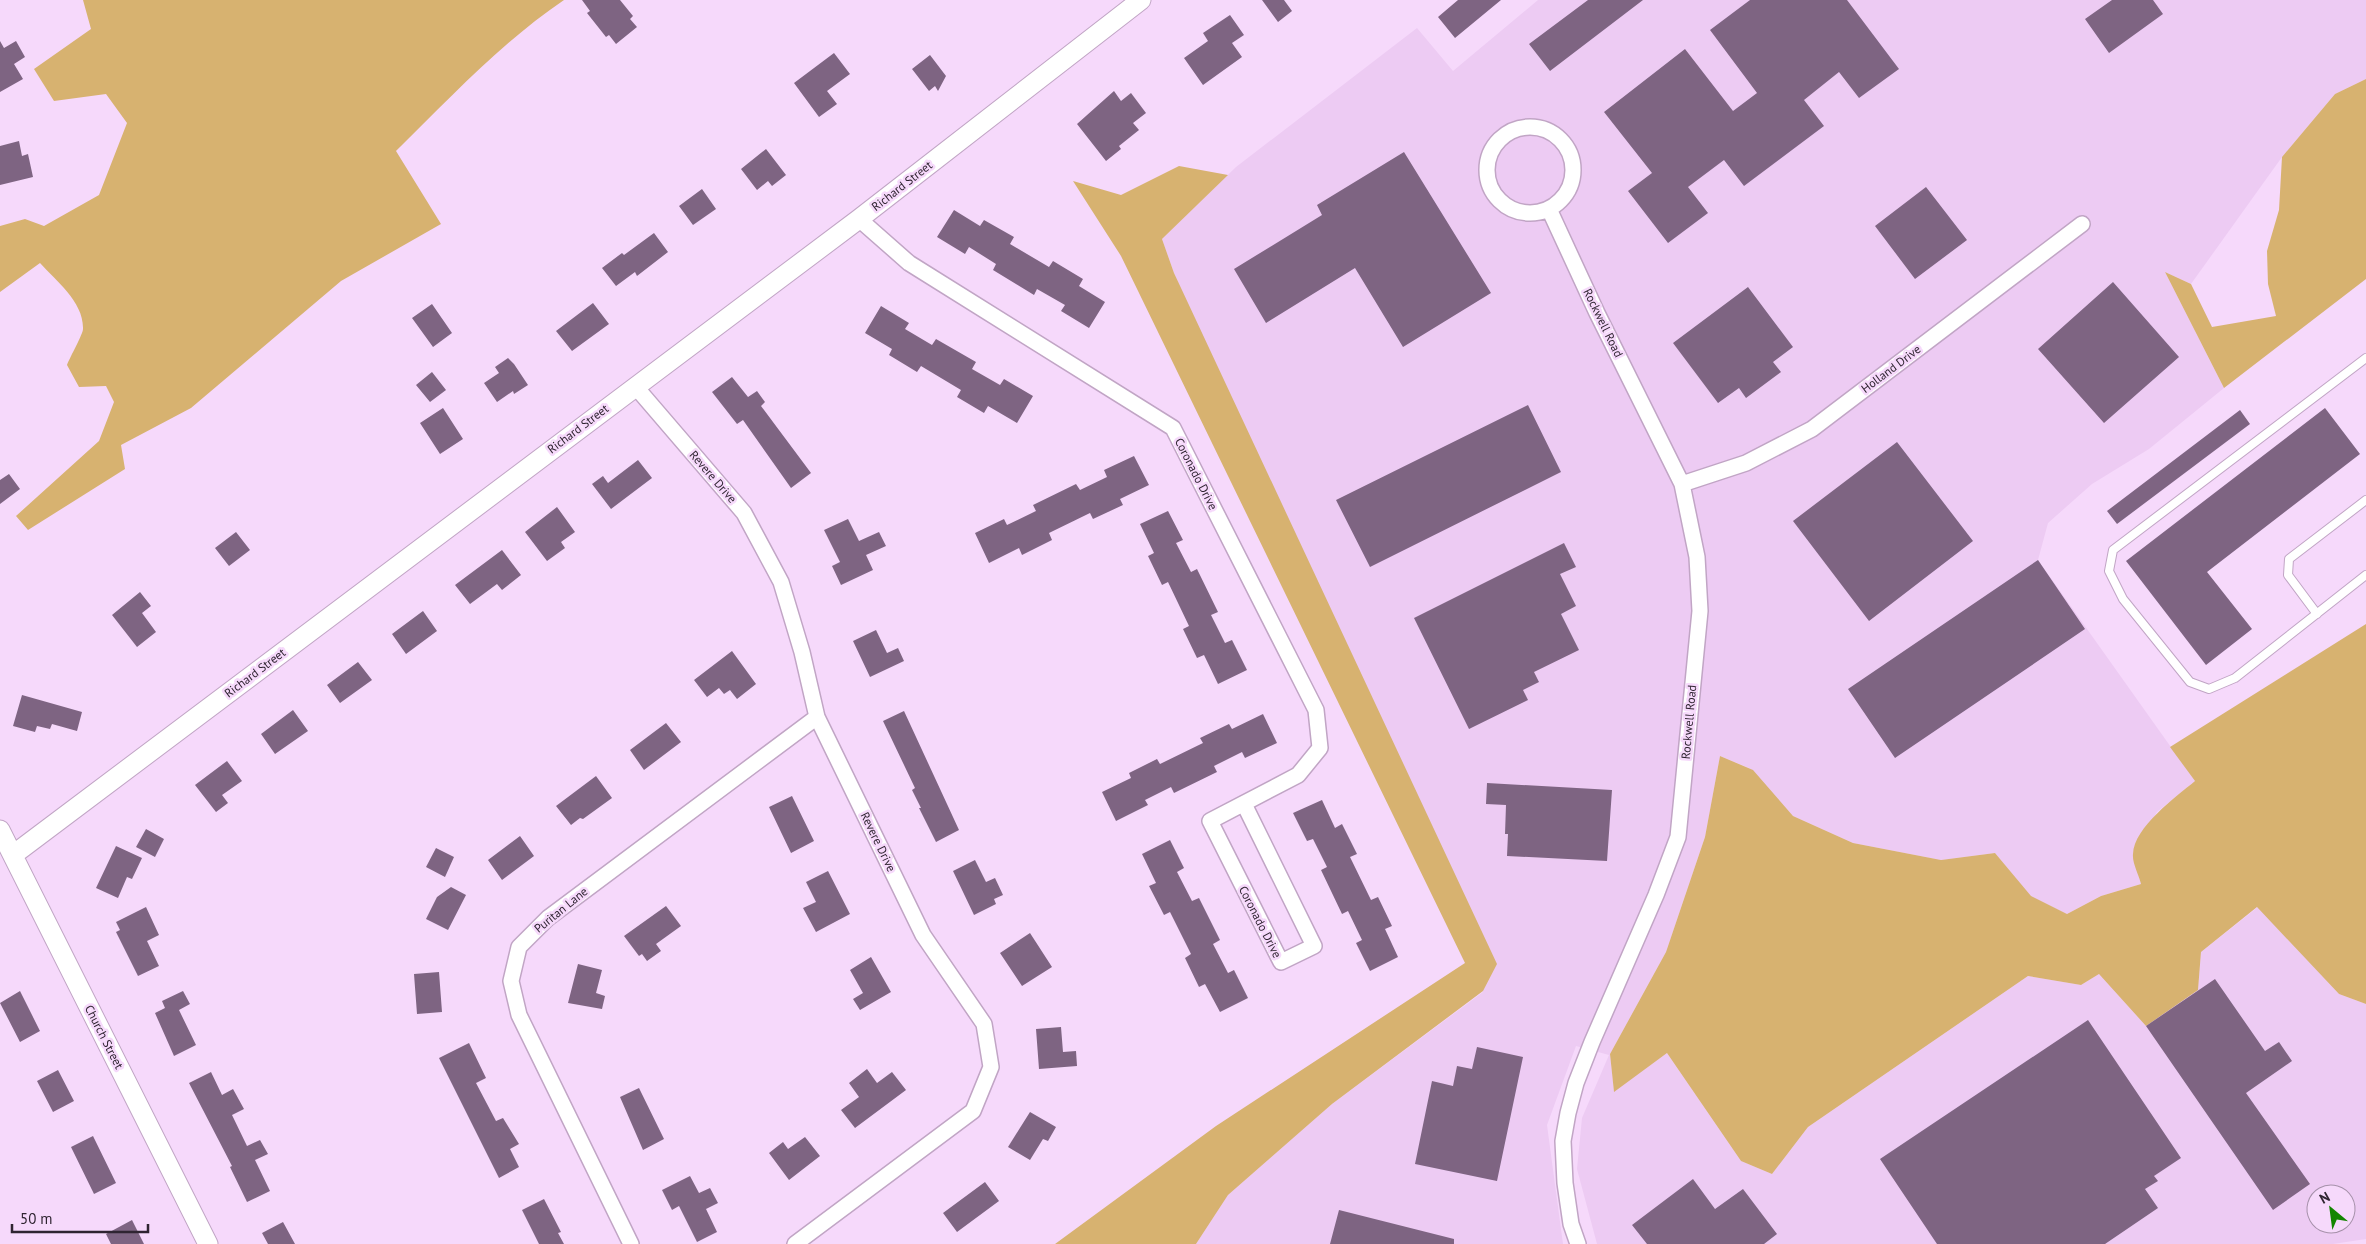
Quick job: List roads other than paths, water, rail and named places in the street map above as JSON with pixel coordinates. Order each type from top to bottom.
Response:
[{"type":"street","name":"Richard Street","points":[[13,855],[635,386],[859,220],[1141,0]]},
{"type":"street","points":[[1527,126],[1544,129],[1558,137],[1568,151],[1573,167],[1570,184],[1562,198],[1548,209],[1532,213],[1515,211],[1501,202],[1490,189],[1486,173],[1488,156],[1497,141],[1511,131],[1527,126]]},
{"type":"street","name":"Rockwell Road","points":[[1548,209],[1597,313],[1682,484],[1697,557],[1700,611],[1678,837],[1656,895],[1592,1042],[1576,1083],[1568,1113],[1563,1141],[1564,1183],[1571,1224],[1578,1244]]},
{"type":"street","name":"Coronado Drive","points":[[859,220],[908,263],[1173,428],[1316,710],[1320,748],[1298,775],[1210,821],[1281,962],[1314,946],[1244,804]]},
{"type":"street","name":"Holland Drive","points":[[1682,484],[1746,463],[1812,429],[2082,224]]},
{"type":"street","name":"Revere Drive","points":[[635,386],[744,513],[781,582],[802,652],[817,717],[923,934],[984,1024],[991,1067],[973,1111],[795,1244]]},
{"type":"street","name":"Puritan Lane","points":[[631,1244],[519,1015],[511,981],[519,947],[548,918],[817,717]]},
{"type":"street","name":"Church Street","points":[[0,830],[208,1244]]},
{"type":"lane","points":[[2366,358],[2113,550],[2109,571],[2124,599],[2190,682],[2209,689],[2235,678],[2366,575]]},
{"type":"lane","points":[[2317,614],[2288,575],[2289,559],[2366,500]]}]
